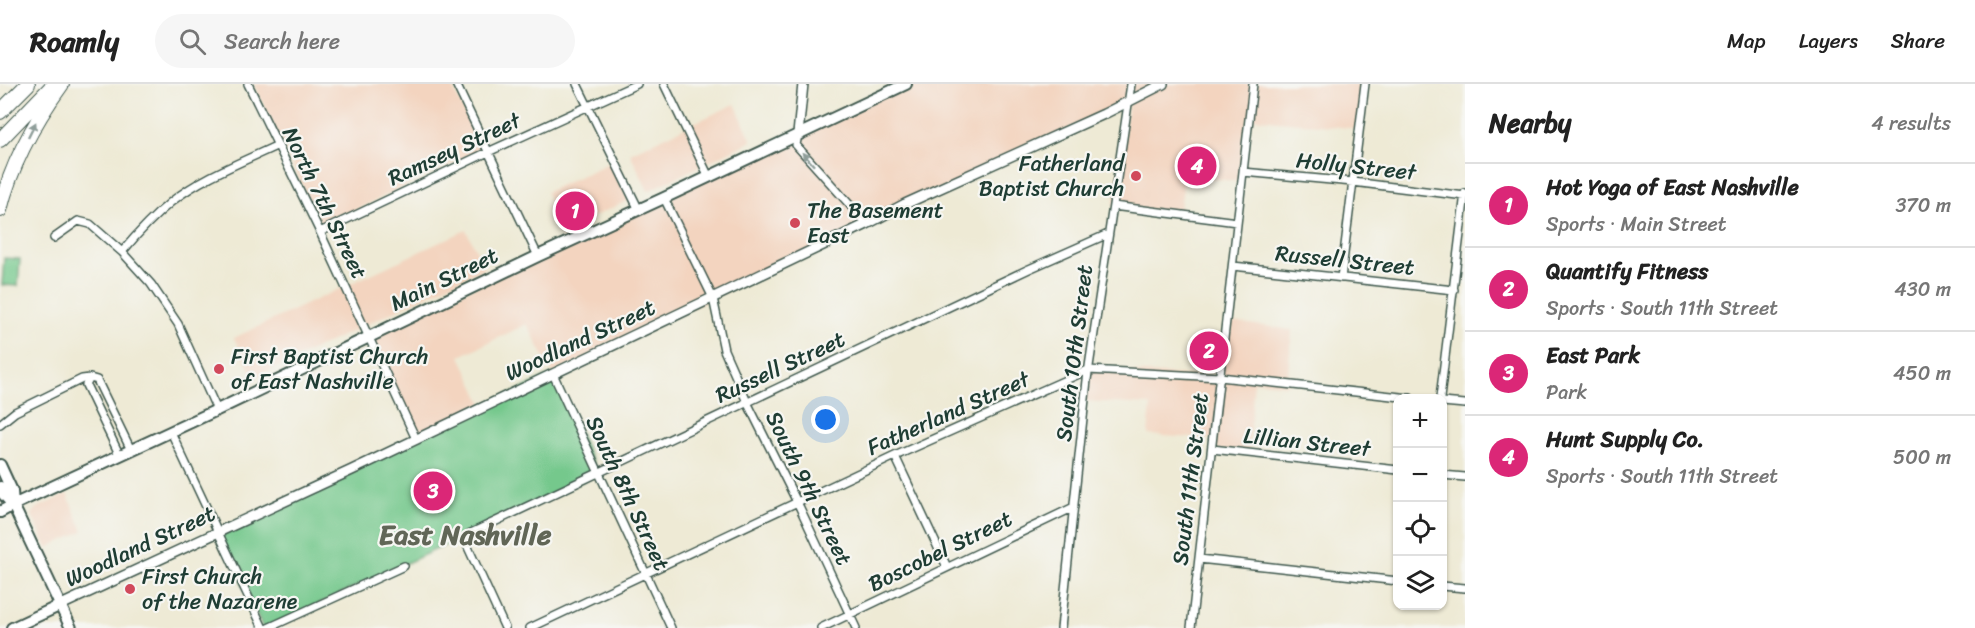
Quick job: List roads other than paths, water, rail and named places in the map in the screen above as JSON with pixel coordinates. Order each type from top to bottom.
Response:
[{"type":"highway","points":[[0,112],[28,84]]},
{"type":"highway","points":[[0,140],[54,84]]},
{"type":"highway","points":[[0,210],[9,180],[35,124],[62,84]]},
{"type":"main road","name":"Main Street","points":[[0,512],[906,84]]},
{"type":"main road","points":[[0,465],[12,491],[13,505]]},
{"type":"main road","points":[[0,487],[13,505],[71,628]]},
{"type":"main road","name":"Woodland Street","points":[[12,628],[61,605]]},
{"type":"street","name":"North 7th Street","points":[[248,84],[416,439]]},
{"type":"street","points":[[456,84],[538,256]]},
{"type":"street","points":[[578,84],[639,210]]},
{"type":"street","name":"Ramsey Street","points":[[320,232],[637,84]]},
{"type":"street","points":[[664,84],[709,177]]},
{"type":"street","points":[[803,84],[796,145],[867,224]]},
{"type":"street","name":"South 10th Street","points":[[1061,628],[1088,370],[1131,84]]},
{"type":"street","name":"Woodland Street","points":[[61,605],[713,298],[905,204],[1104,114],[1163,84]]},
{"type":"street","name":"South 11th Street","points":[[1191,628],[1253,84]]},
{"type":"street","points":[[1341,278],[1365,84]]},
{"type":"street","points":[[122,252],[171,201],[220,172],[278,145]]},
{"type":"street","name":"Holly Street","points":[[1242,172],[1465,195]]},
{"type":"street","points":[[1442,394],[1465,195]]},
{"type":"street","name":"South 9th Street","points":[[664,198],[713,298],[724,350],[747,402],[856,628]]},
{"type":"street","points":[[1113,206],[1237,222]]},
{"type":"street","points":[[54,238],[78,221],[90,224],[122,252],[151,284],[178,324],[217,411]]},
{"type":"street","name":"Russell Street","points":[[505,628],[467,545],[469,534],[1029,269],[1108,234]]},
{"type":"street","name":"Russell Street","points":[[1233,266],[1454,290]]},
{"type":"street","name":"Fatherland Street","points":[[530,628],[895,456],[1088,370],[1220,377],[1393,397]]},
{"type":"street","name":"South 8th Street","points":[[553,374],[670,628]]},
{"type":"street","points":[[90,378],[86,385],[120,456]]},
{"type":"street","points":[[0,423],[15,412],[90,378],[98,380],[131,450]]},
{"type":"street","points":[[96,407],[108,401]]},
{"type":"street","points":[[1447,401],[1465,404]]},
{"type":"street","points":[[171,432],[265,628],[404,566]]},
{"type":"street","name":"Lillian Street","points":[[1212,449],[1393,469]]},
{"type":"street","points":[[895,456],[947,567]]},
{"type":"street","points":[[1447,475],[1465,477]]},
{"type":"street","name":"Boscobel Street","points":[[822,628],[1074,507]]},
{"type":"street","points":[[1199,559],[1393,580]]},
{"type":"street","points":[[1447,586],[1465,588]]},
{"type":"place","name":"Hunt Supply Co.","points":[[1197,166]]},
{"type":"place","name":"Fatherland Baptist Church","points":[[1136,176]]},
{"type":"place","name":"Hot Yoga of East Nashville","points":[[575,211]]},
{"type":"place","name":"The Basement East","points":[[795,223]]},
{"type":"place","name":"Quantify Fitness","points":[[1209,351]]},
{"type":"place","name":"First Baptist Church of East Nashville","points":[[219,369]]},
{"type":"place","name":"East Park","points":[[433,491]]},
{"type":"place","name":"First Church of the Nazarene","points":[[130,589]]},
{"type":"district","name":"East Nashville","points":[[465,534]]}]
